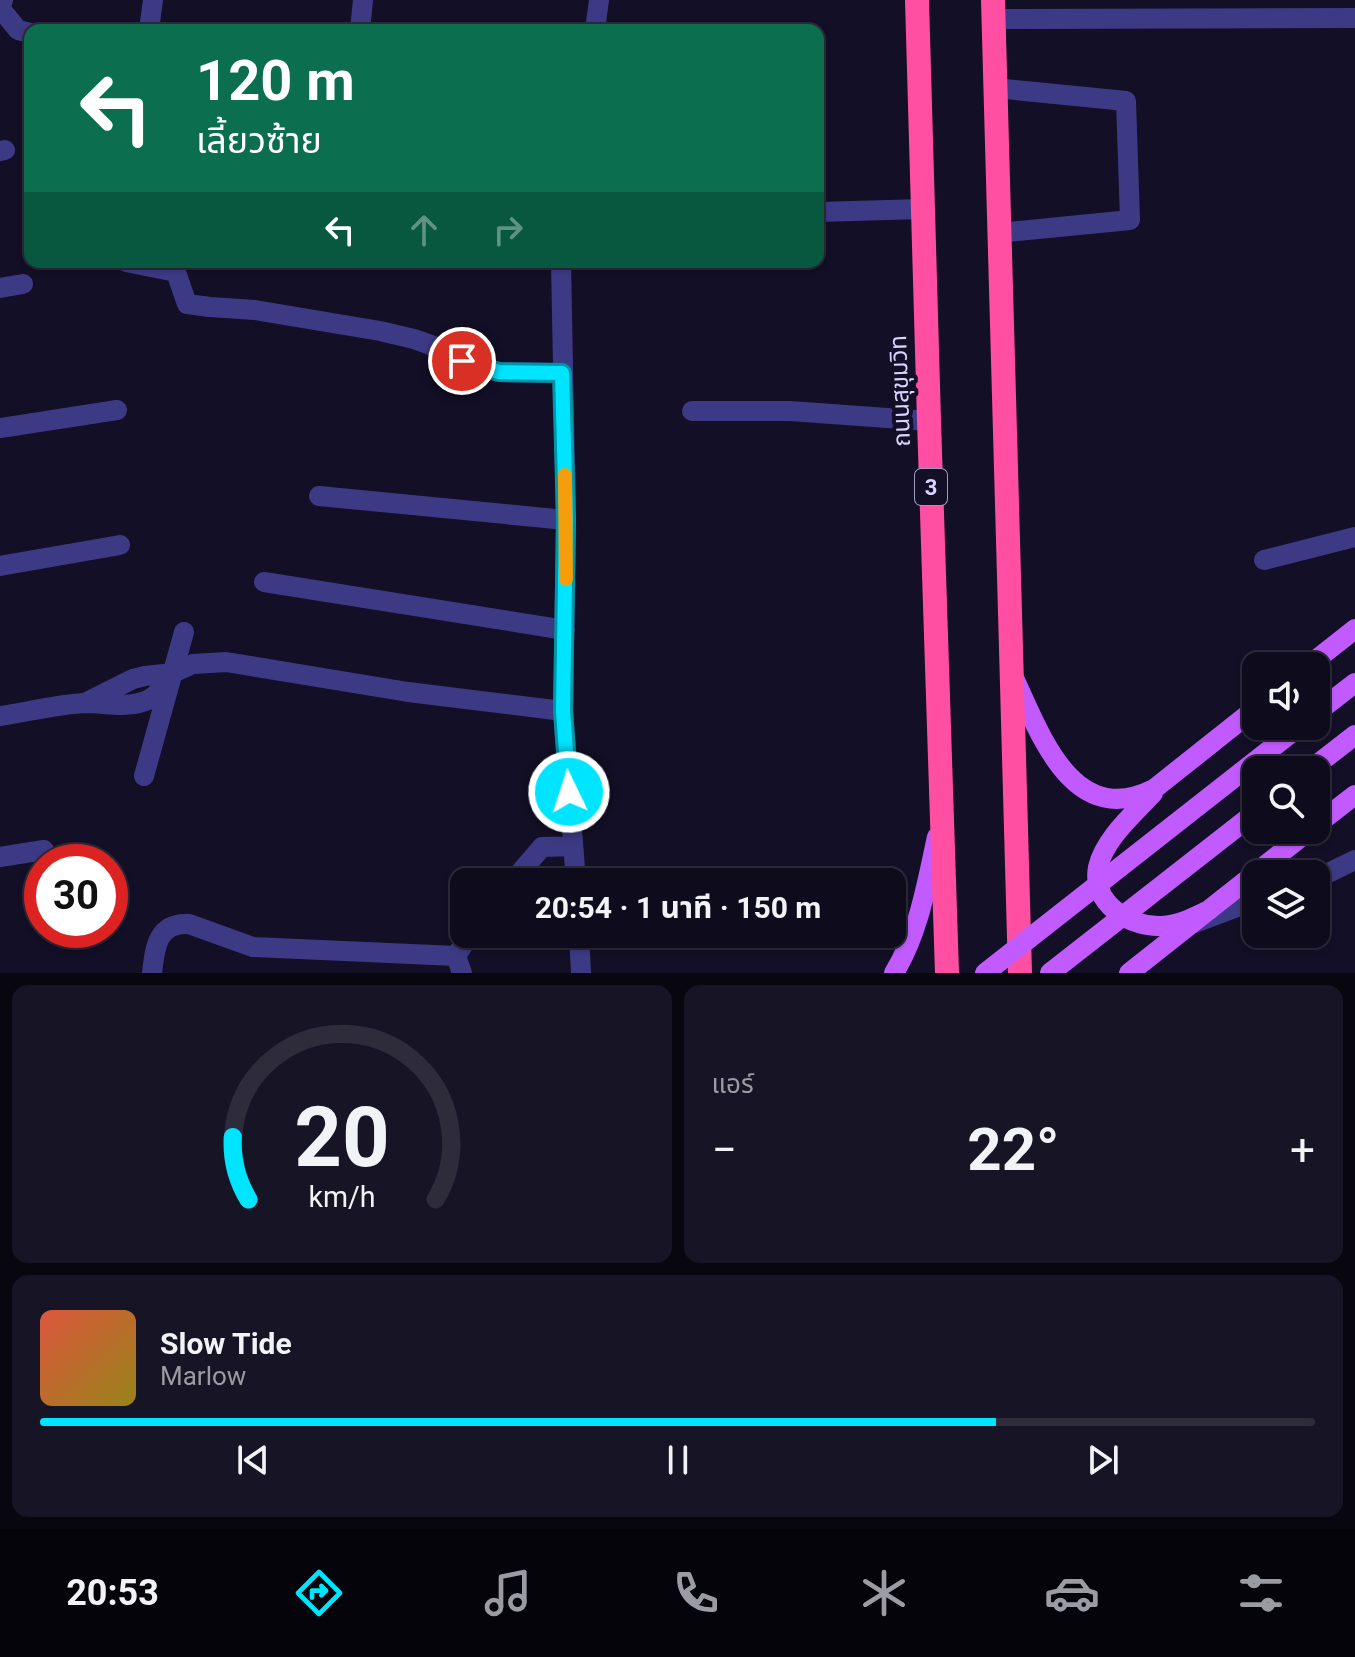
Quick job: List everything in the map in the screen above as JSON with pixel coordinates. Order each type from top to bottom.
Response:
[{"type":"highway","name":"ถนนสุขุมวิท","points":[[917,0],[947,973]]},
{"type":"highway","points":[[993,10],[1020,973]]},
{"type":"main road","points":[[1326,652],[1355,629]]},
{"type":"main road","points":[[1011,673],[1051,755],[1080,787],[1102,798],[1120,800],[1136,797],[1163,782],[1242,719]]},
{"type":"main road","points":[[1330,702],[1355,683]]},
{"type":"main road","points":[[1328,756],[1355,735]]},
{"type":"main road","points":[[985,973],[1282,740]]},
{"type":"main road","points":[[1163,782],[1108,846],[1099,866],[1099,889],[1118,913],[1148,925],[1174,924],[1209,910]]},
{"type":"main road","points":[[1330,814],[1355,795]]},
{"type":"main road","points":[[894,973],[915,927],[942,817]]},
{"type":"main road","points":[[1050,973],[1242,823]]},
{"type":"main road","points":[[1129,973],[1292,844]]},
{"type":"street","points":[[3,0],[0,8],[18,30],[24,32]]},
{"type":"street","points":[[150,24],[153,0]]},
{"type":"street","points":[[361,24],[363,0]]},
{"type":"street","points":[[596,24],[599,0]]},
{"type":"street","points":[[993,10],[1332,9],[1355,18]]},
{"type":"street","points":[[995,88],[1126,101],[1130,220],[998,233]]},
{"type":"street","points":[[824,212],[923,209]]},
{"type":"street","points":[[156,268],[176,272],[187,304],[255,310],[380,331],[414,339],[462,361],[499,372],[562,373]]},
{"type":"street","points":[[561,268],[566,520],[563,711],[575,868]]},
{"type":"street","points":[[0,288],[23,284]]},
{"type":"street","points":[[0,428],[117,410]]},
{"type":"street","points":[[692,411],[790,411],[929,421]]},
{"type":"street","points":[[319,496],[566,520]]},
{"type":"street","points":[[1264,560],[1355,537]]},
{"type":"street","points":[[0,566],[120,545]]},
{"type":"street","points":[[264,582],[565,630]]},
{"type":"street","points":[[144,776],[184,632]]},
{"type":"street","points":[[0,716],[85,703],[136,704],[160,691],[173,673],[193,664],[226,662],[408,692],[563,711]]},
{"type":"street","points":[[524,868],[542,847],[573,846]]},
{"type":"street","points":[[0,857],[24,853]]},
{"type":"street","points":[[1330,872],[1355,860]]},
{"type":"street","points":[[1192,924],[1242,905]]},
{"type":"street","points":[[152,973],[160,936],[169,927],[180,923],[253,947],[459,964]]},
{"type":"street","points":[[580,948],[581,973]]},
{"type":"slow traffic","points":[[565,475],[566,579]]},
{"type":"route","points":[[462,361],[499,372],[562,373],[566,520],[563,711],[569,792]]}]
